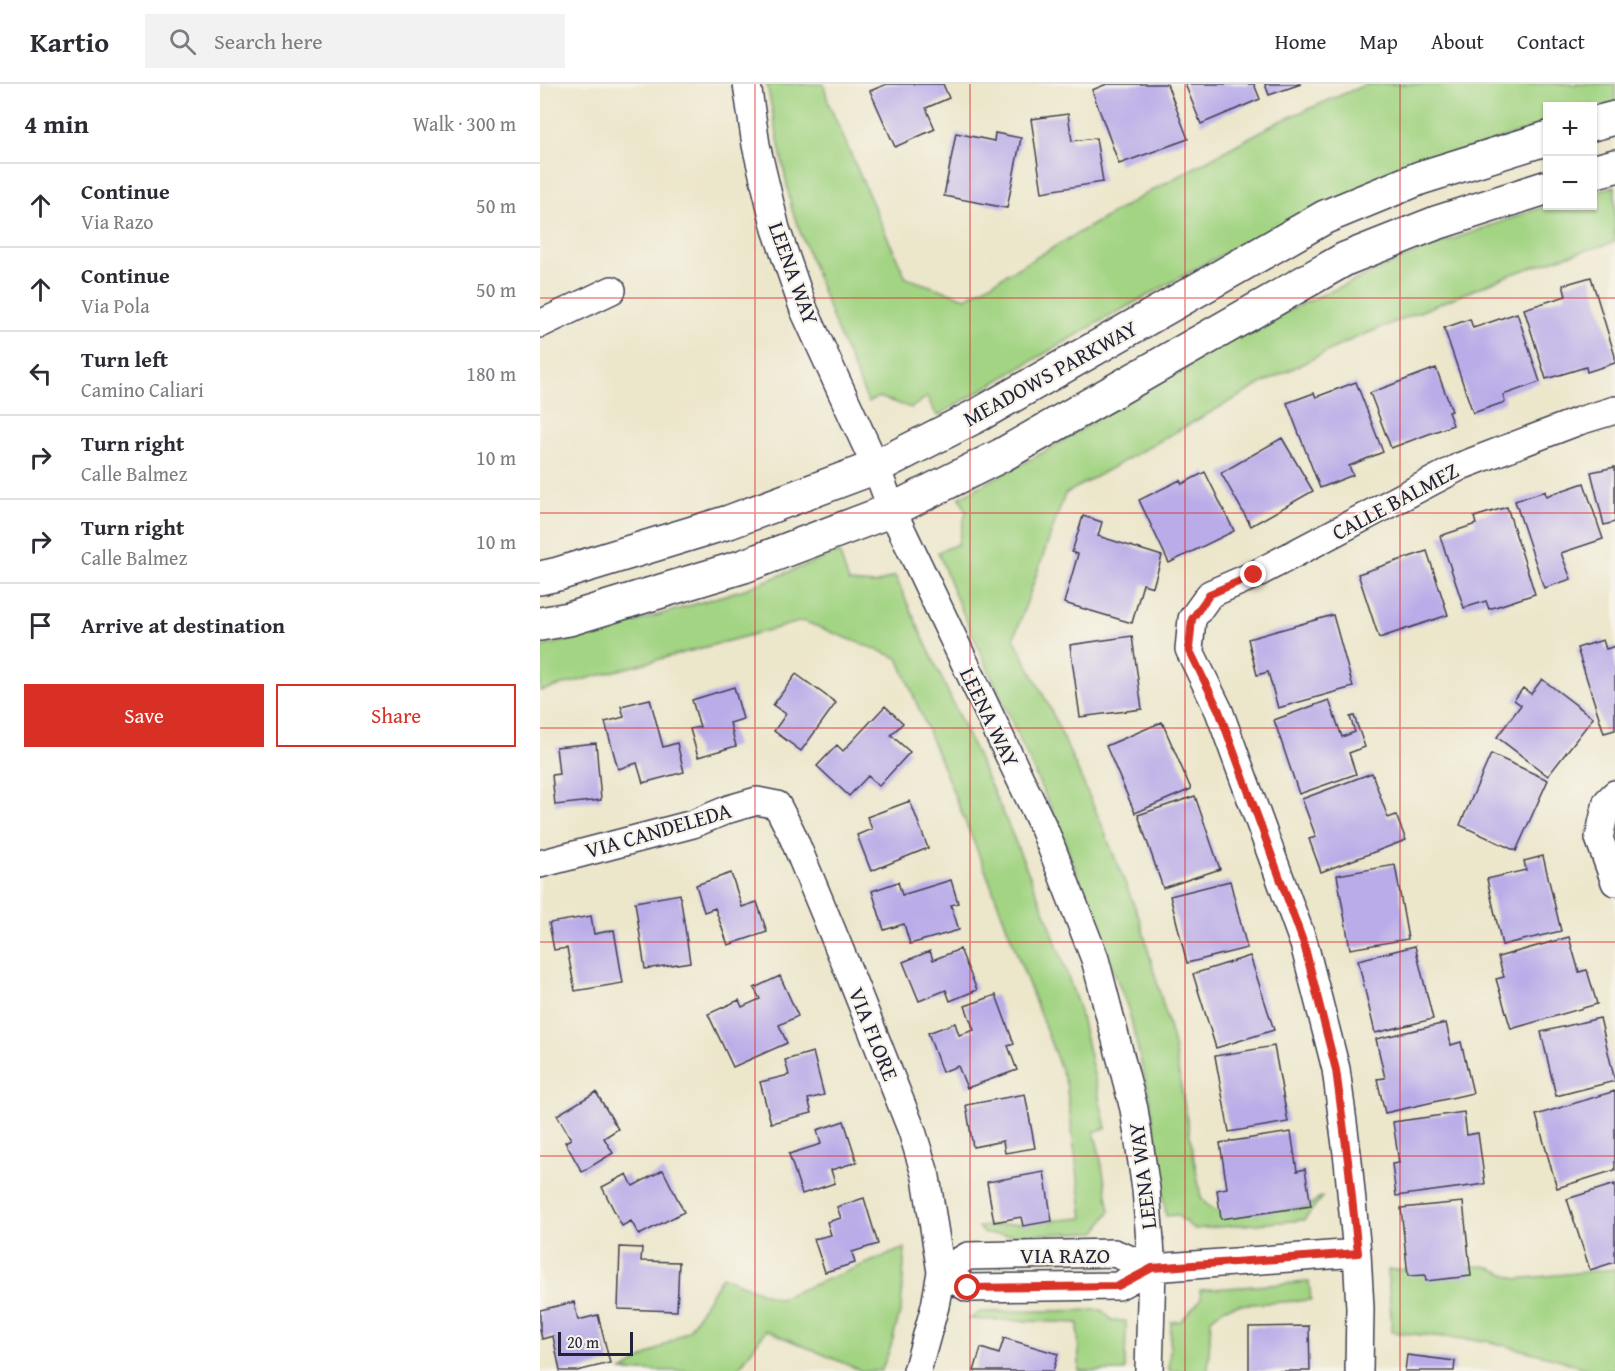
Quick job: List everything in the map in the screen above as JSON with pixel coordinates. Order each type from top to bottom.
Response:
[{"type":"main road","points":[[1597,123],[1615,118]]},
{"type":"main road","name":"MEADOWS PARKWAY","points":[[540,578],[729,522],[876,467],[980,414],[1325,217],[1420,178],[1543,140]]},
{"type":"main road","points":[[1597,171],[1615,166]]},
{"type":"main road","name":"MEADOWS PARKWAY","points":[[540,624],[569,619],[744,566],[892,510],[1002,455],[1345,259],[1436,223],[1543,189]]},
{"type":"street","name":"LEENA WAY","points":[[747,84],[756,146],[776,229],[804,310],[876,467],[892,510],[1045,831],[1095,959],[1134,1109],[1146,1189],[1152,1268],[1149,1371]]},
{"type":"street","points":[[540,324],[612,290]]},
{"type":"street","name":"CALLE BALMEZ","points":[[1358,1253],[1336,1070],[1304,944],[1219,711],[1189,649],[1192,619],[1210,594],[1254,575],[1461,466],[1579,421],[1615,410]]},
{"type":"street","points":[[1611,798],[1599,838],[1615,882]]},
{"type":"street","name":"VIA CANDELEDA","points":[[540,864],[693,824],[729,809],[757,801],[777,805]]},
{"type":"street","name":"VIA FLORE","points":[[777,805],[791,831],[912,1131],[926,1178],[941,1272],[935,1306],[917,1371]]},
{"type":"street","points":[[1152,1268],[1358,1253],[1359,1371]]},
{"type":"street","name":"VIA RAZO","points":[[941,1272],[968,1288],[1118,1286],[1152,1268]]},
{"type":"green space","points":[[767,84],[824,84],[828,102],[906,278],[966,298],[1144,195],[1278,122],[1367,84],[1615,84],[1615,105],[1597,108],[1597,102],[1543,102],[1543,124],[1417,167],[1245,242],[1099,322],[937,416],[927,397],[911,408],[879,397],[868,402],[837,330],[792,210]]},
{"type":"green space","points":[[1615,186],[1615,242],[1512,274],[1351,340],[1261,384],[1065,494],[1014,638],[1051,710],[1101,823],[1140,920],[1173,1041],[1201,1198],[1209,1207],[1223,1214],[1307,1208],[1322,1197],[1304,1220],[1194,1229],[1177,1215],[1166,1216],[1149,1096],[1129,1011],[1060,829],[954,593],[938,552],[958,544],[966,512],[960,497],[1046,451],[1251,327],[1420,251],[1534,210],[1543,208],[1543,210],[1597,210],[1597,191]]},
{"type":"green space","points":[[839,552],[849,582],[875,584],[895,576],[1004,815],[1047,917],[1079,1008],[1106,1128],[1094,1132],[1110,1211],[1096,1232],[985,1234],[978,1227],[1083,1218],[1066,1083],[986,872],[898,658],[803,621],[540,691],[540,647],[609,630],[748,588]]},
{"type":"green space","points":[[905,1248],[901,1309],[890,1349],[881,1371],[862,1371],[766,1330],[737,1371],[622,1371],[689,1330],[722,1276],[778,1299]]},
{"type":"green space","points":[[1486,1266],[1517,1279],[1615,1269],[1615,1371],[1592,1371],[1558,1359],[1486,1341],[1392,1332],[1388,1270]]},
{"type":"green space","points":[[1309,1282],[1311,1300],[1237,1305],[1225,1308],[1211,1319],[1208,1371],[1169,1371],[1171,1322],[1181,1321],[1201,1299],[1200,1290]]},
{"type":"green space","points":[[1102,1310],[1113,1321],[1126,1321],[1125,1371],[1079,1371],[1078,1323],[969,1319],[980,1312]]},
{"type":"building","points":[[887,84],[943,84],[949,98],[926,108],[935,129],[895,147],[870,91]]},
{"type":"building","points":[[1107,84],[1167,84],[1188,139],[1119,164],[1092,90]]},
{"type":"building","points":[[1185,84],[1254,84],[1260,99],[1201,124]]},
{"type":"building","points":[[1265,84],[1301,84],[1269,95]]},
{"type":"building","points":[[1068,114],[1072,141],[1096,138],[1103,182],[1042,192],[1031,119]]},
{"type":"building","points":[[956,133],[994,141],[995,133],[1021,138],[1007,208],[944,196]]},
{"type":"building","points":[[1591,277],[1615,356],[1615,363],[1587,372],[1586,367],[1546,379],[1524,309],[1566,296],[1563,285]]},
{"type":"building","points":[[1517,313],[1540,382],[1503,395],[1505,402],[1473,413],[1444,328],[1470,319],[1473,328]]},
{"type":"building","points":[[1436,368],[1452,411],[1448,412],[1453,425],[1391,448],[1370,393]]},
{"type":"building","points":[[1356,382],[1383,452],[1349,466],[1353,475],[1320,488],[1287,403],[1314,393],[1316,397]]},
{"type":"building","points":[[1282,438],[1313,491],[1251,526],[1221,473]]},
{"type":"building","points":[[1615,467],[1615,522],[1604,525],[1591,472]]},
{"type":"building","points":[[1205,472],[1234,531],[1169,563],[1139,500],[1180,480],[1182,484]]},
{"type":"building","points":[[1584,483],[1603,539],[1561,553],[1571,579],[1544,588],[1515,501],[1545,491],[1546,496]]},
{"type":"building","points":[[1507,507],[1535,594],[1489,609],[1486,601],[1464,608],[1440,536],[1476,524],[1474,517]]},
{"type":"building","points":[[1083,516],[1102,522],[1098,536],[1162,556],[1153,587],[1143,584],[1132,623],[1064,603],[1078,554],[1072,552]]},
{"type":"building","points":[[1427,551],[1448,615],[1379,638],[1358,574]]},
{"type":"building","points":[[1333,615],[1353,687],[1278,708],[1268,672],[1257,675],[1248,639]]},
{"type":"building","points":[[1132,636],[1142,709],[1080,717],[1070,645]]},
{"type":"building","points":[[1603,640],[1606,649],[1615,646],[1615,730],[1604,733],[1577,648]]},
{"type":"building","points":[[796,674],[836,703],[801,751],[774,731],[786,714],[773,705]]},
{"type":"building","points":[[1542,679],[1593,718],[1548,776],[1497,737],[1521,705],[1514,700],[1523,688],[1531,694]]},
{"type":"building","points":[[734,687],[743,719],[730,723],[736,746],[698,757],[690,729],[700,727],[692,700]]},
{"type":"building","points":[[650,699],[663,747],[677,743],[684,772],[643,783],[637,763],[618,769],[605,722],[624,717],[621,706]]},
{"type":"building","points":[[1329,700],[1342,737],[1355,732],[1350,717],[1354,716],[1365,747],[1349,753],[1356,774],[1299,794],[1274,720]]},
{"type":"building","points":[[885,706],[903,723],[891,735],[910,752],[879,786],[868,776],[849,796],[817,766],[837,745],[843,751]]},
{"type":"building","points":[[1162,722],[1191,789],[1135,813],[1106,746]]},
{"type":"building","points":[[596,743],[601,800],[555,805],[552,775],[559,774],[556,747]]},
{"type":"building","points":[[1491,754],[1548,780],[1516,851],[1460,825]]},
{"type":"building","points":[[1372,773],[1388,818],[1396,815],[1406,840],[1321,872],[1309,839],[1316,837],[1302,799]]},
{"type":"building","points":[[1195,796],[1220,869],[1163,888],[1138,815]]},
{"type":"building","points":[[910,801],[928,848],[871,871],[857,835],[872,829],[867,817]]},
{"type":"building","points":[[1543,856],[1561,931],[1502,945],[1487,879],[1526,870],[1524,861]]},
{"type":"building","points":[[1395,865],[1408,939],[1350,949],[1337,875]]},
{"type":"building","points":[[731,873],[742,907],[757,902],[767,932],[728,945],[715,908],[704,912],[696,885]]},
{"type":"building","points":[[951,880],[958,903],[951,905],[959,930],[910,944],[904,924],[884,930],[872,891],[898,882],[902,895]]},
{"type":"building","points":[[1230,881],[1247,948],[1187,963],[1170,896]]},
{"type":"building","points":[[680,894],[690,962],[645,969],[635,902]]},
{"type":"building","points":[[591,916],[594,934],[614,930],[623,983],[575,991],[567,948],[554,950],[549,923]]},
{"type":"building","points":[[1569,937],[1579,972],[1587,970],[1597,1004],[1511,1029],[1496,979],[1504,977],[1498,957]]},
{"type":"building","points":[[1415,946],[1433,1019],[1375,1033],[1358,960]]},
{"type":"building","points":[[960,949],[977,990],[950,1001],[946,990],[919,1001],[903,962],[930,951],[933,960]]},
{"type":"building","points":[[1250,956],[1274,1030],[1216,1048],[1193,974]]},
{"type":"building","points":[[780,976],[798,1016],[779,1025],[787,1043],[733,1067],[708,1014],[739,1000],[742,1007],[760,999],[754,988]]},
{"type":"building","points":[[996,995],[1014,1044],[1008,1046],[1017,1070],[967,1088],[958,1066],[942,1072],[928,1033],[955,1023],[959,1035],[974,1030],[965,1006]]},
{"type":"building","points":[[1600,1018],[1615,1081],[1556,1096],[1541,1032]]},
{"type":"building","points":[[1446,1023],[1451,1045],[1461,1042],[1473,1093],[1385,1113],[1377,1079],[1385,1078],[1376,1039]]},
{"type":"building","points":[[1274,1046],[1288,1122],[1229,1132],[1215,1056]]},
{"type":"building","points":[[813,1052],[824,1095],[808,1099],[812,1113],[771,1123],[760,1082],[789,1075],[785,1060]]},
{"type":"building","points":[[1615,1091],[1615,1170],[1557,1188],[1536,1115]]},
{"type":"building","points":[[596,1092],[618,1129],[604,1138],[613,1153],[582,1172],[565,1142],[571,1139],[557,1115]]},
{"type":"building","points":[[1025,1094],[1035,1148],[1005,1153],[1003,1141],[973,1147],[966,1105]]},
{"type":"building","points":[[1464,1112],[1467,1135],[1478,1133],[1485,1184],[1396,1196],[1392,1164],[1399,1163],[1393,1122]]},
{"type":"building","points":[[844,1121],[857,1162],[831,1170],[835,1183],[802,1194],[789,1154],[821,1144],[817,1130]]},
{"type":"building","points":[[1291,1132],[1297,1171],[1305,1169],[1311,1206],[1221,1219],[1217,1190],[1227,1188],[1220,1143]]},
{"type":"building","points":[[663,1170],[684,1212],[639,1235],[631,1221],[622,1226],[602,1187],[627,1174],[633,1186]]},
{"type":"building","points":[[1044,1172],[1052,1221],[1023,1226],[1021,1217],[994,1222],[987,1182]]},
{"type":"building","points":[[1615,1184],[1615,1262],[1590,1270],[1567,1199]]},
{"type":"building","points":[[864,1198],[878,1244],[852,1252],[855,1263],[825,1272],[814,1239],[831,1235],[827,1222],[841,1218],[837,1207]]},
{"type":"building","points":[[1463,1202],[1471,1276],[1426,1281],[1425,1275],[1408,1276],[1401,1208]]},
{"type":"building","points":[[620,1247],[642,1248],[641,1261],[679,1262],[677,1311],[618,1309]]},
{"type":"building","points":[[574,1302],[578,1320],[598,1315],[610,1363],[577,1371],[560,1371],[553,1336],[542,1339],[540,1310]]},
{"type":"building","points":[[1309,1326],[1310,1371],[1249,1371],[1249,1327]]},
{"type":"building","points":[[1004,1338],[1058,1354],[1053,1371],[974,1371],[981,1348],[999,1354]]},
{"type":"building","points":[[1407,1355],[1455,1361],[1454,1371],[1405,1371]]},
{"type":"route","points":[[968,1288],[1118,1286],[1152,1268],[1358,1253],[1336,1070],[1304,944],[1219,711],[1189,649],[1192,619],[1210,594],[1254,575]]}]
